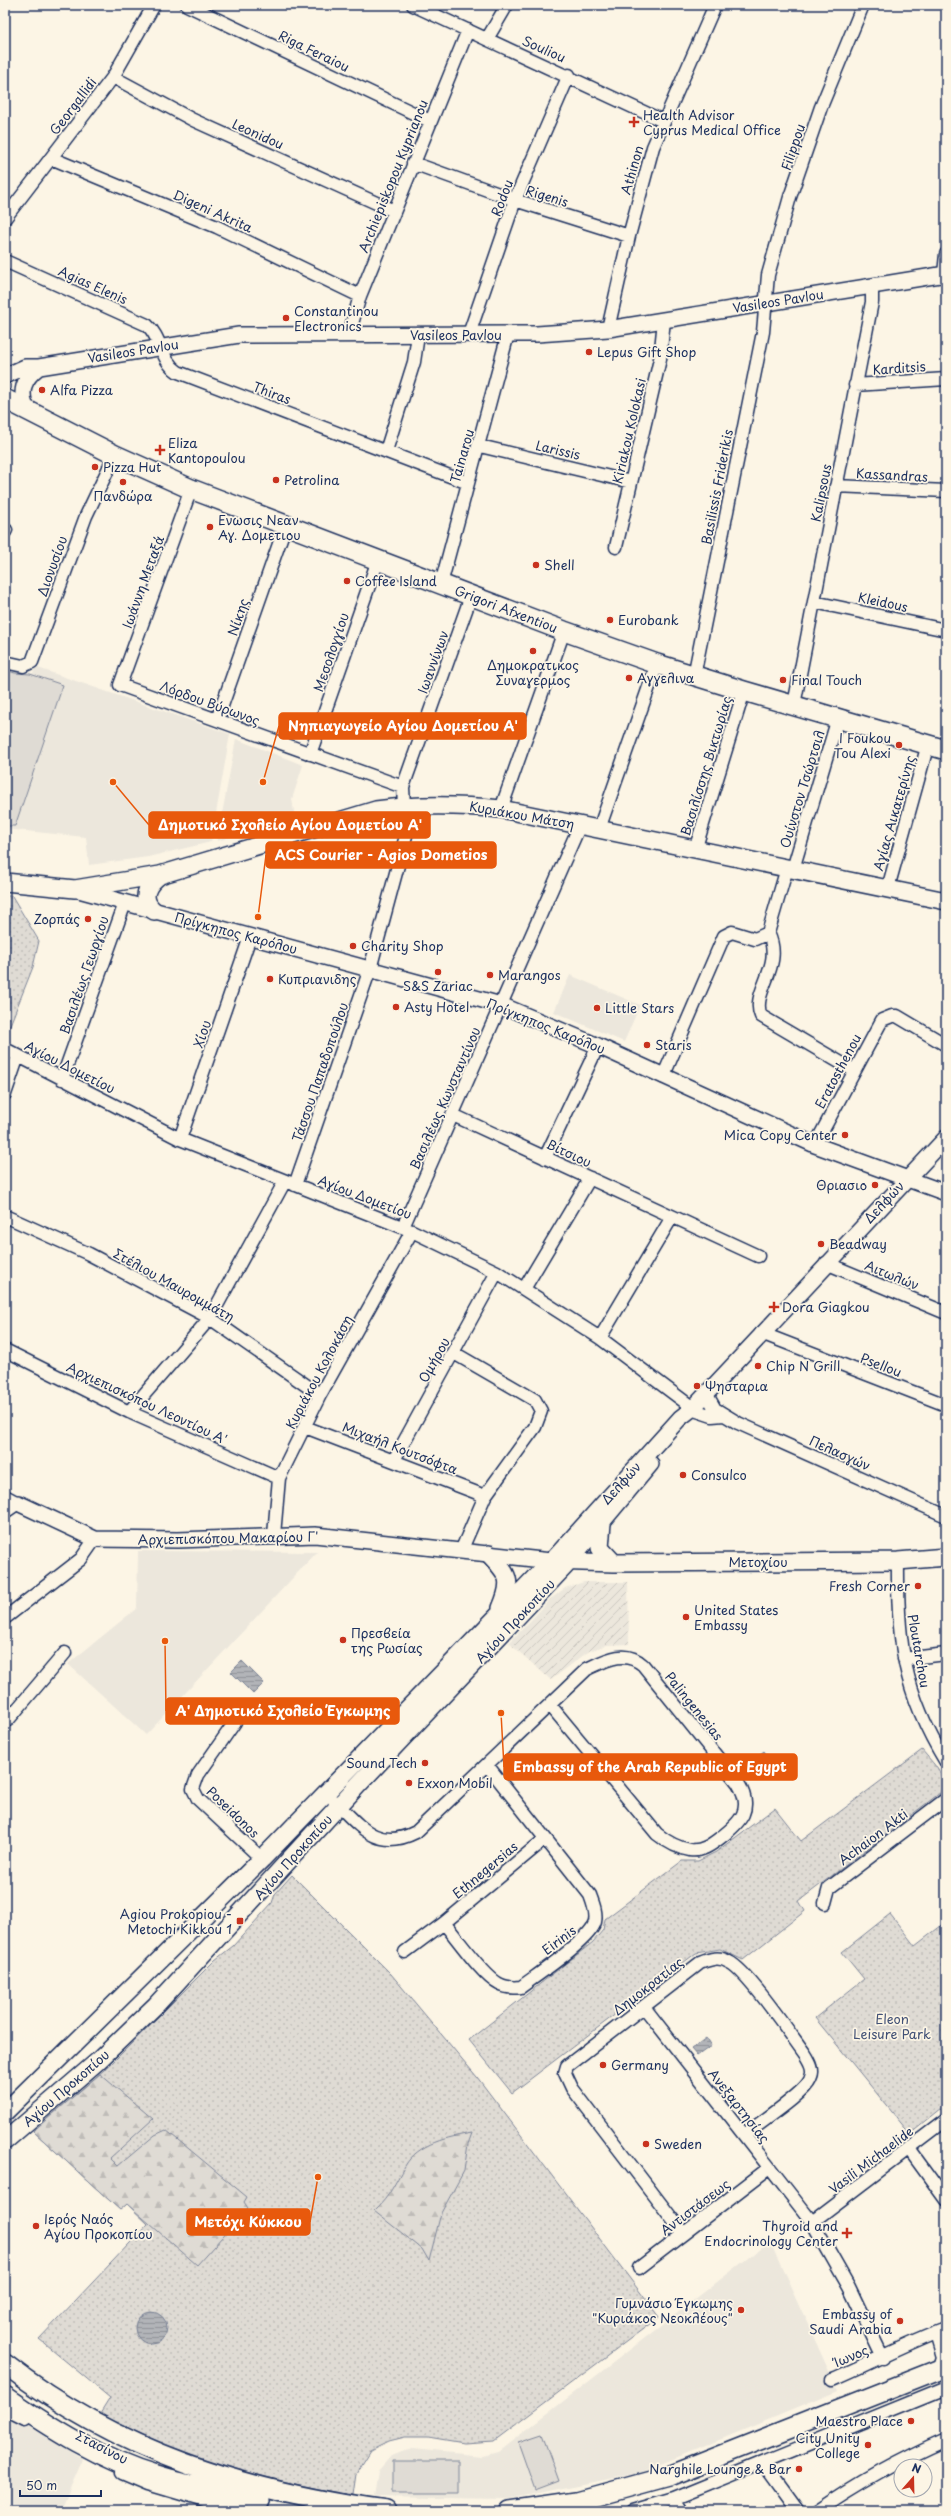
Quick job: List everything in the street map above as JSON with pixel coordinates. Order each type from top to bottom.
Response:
[{"type":"main road","name":"Grigori Afxentiou","points":[[5,399],[115,455],[191,489],[564,631],[694,676],[946,750]]},
{"type":"main road","name":"Κυριάκου Μάτση","points":[[5,882],[75,889],[160,875],[343,818],[409,806],[463,805],[501,809],[946,901]]},
{"type":"main road","points":[[154,911],[148,907],[145,896],[148,886],[160,875]]},
{"type":"main road","points":[[602,1523],[600,1548],[614,1563]]},
{"type":"main road","points":[[489,1554],[503,1569],[509,1580],[508,1593],[500,1612]]},
{"type":"main road","name":"Μετοχίου","points":[[551,1561],[614,1563],[898,1561],[946,1557]]},
{"type":"main road","name":"Αγίου Προκοπίου","points":[[5,2112],[262,1859],[325,1792],[551,1561]]},
{"type":"main road","name":"Αγίου Προκοπίου","points":[[5,2141],[98,2061],[156,2005],[339,1806],[570,1561]]},
{"type":"main road","points":[[5,2364],[50,2396],[80,2414],[130,2441],[194,2468],[279,2493],[386,2511]]},
{"type":"main road","points":[[509,2511],[578,2500],[669,2476],[944,2370]]},
{"type":"main road","points":[[546,2511],[645,2489],[944,2370]]},
{"type":"main road","points":[[5,2380],[43,2406],[126,2452],[238,2503]]},
{"type":"main road","points":[[5,2396],[53,2428],[121,2463],[238,2503],[307,2511]]},
{"type":"street","name":"Georgallidi","points":[[5,218],[113,77],[154,5]]},
{"type":"street","name":"Riga Feraiou","points":[[187,5],[430,121]]},
{"type":"street","name":"Souliou","points":[[414,5],[569,75],[663,121]]},
{"type":"street","points":[[487,38],[506,5]]},
{"type":"street","name":"Filippou","points":[[765,303],[768,275],[790,197],[821,107],[863,5]]},
{"type":"street","name":"Athinon","points":[[608,329],[629,236],[653,147],[714,6]]},
{"type":"street","name":"Archiepiskopou Kyprianou","points":[[349,334],[360,296],[468,30]]},
{"type":"street","name":"Rodou","points":[[469,334],[515,200],[569,75]]},
{"type":"street","name":"Leonidou","points":[[113,77],[193,120],[394,211]]},
{"type":"street","name":"Digeni Akrita","points":[[51,158],[217,227],[360,296]]},
{"type":"street","name":"Rigenis","points":[[413,163],[515,200],[629,236]]},
{"type":"street","points":[[945,274],[946,254]]},
{"type":"street","name":"Agias Elenis","points":[[5,260],[147,325],[154,333],[160,346]]},
{"type":"street","name":"Vasileos Pavlou","points":[[5,376],[25,367],[39,367],[160,346],[239,335],[508,334],[608,329],[945,274]]},
{"type":"street","name":"Kalipsous","points":[[794,705],[872,302],[872,286]]},
{"type":"street","name":"Basilissis Friderikis","points":[[694,676],[762,332],[765,303]]},
{"type":"street","name":"Kiriakou Kolokasi","points":[[616,547],[660,359],[664,320]]},
{"type":"street","name":"Tainarou","points":[[441,584],[468,483],[480,446],[508,334]]},
{"type":"street","points":[[386,451],[414,362],[418,335]]},
{"type":"street","name":"Thiras","points":[[160,346],[164,358],[178,372],[468,483]]},
{"type":"street","points":[[27,411],[22,397],[24,384],[29,375],[39,367]]},
{"type":"street","name":"Karditsis","points":[[855,385],[946,379]]},
{"type":"street","name":"Larissis","points":[[480,446],[631,482]]},
{"type":"street","name":"Διονυσίου","points":[[5,662],[23,666],[32,662],[86,516],[115,455]]},
{"type":"street","name":"Kassandras","points":[[836,486],[946,491]]},
{"type":"street","name":"Ιωάννη Μεταξά","points":[[120,685],[191,489]]},
{"type":"street","name":"Νίκης","points":[[216,720],[286,524]]},
{"type":"street","name":"Μεσολογγίου","points":[[310,754],[378,560]]},
{"type":"street","name":"Ιωαννίνων","points":[[409,806],[403,787],[471,596]]},
{"type":"street","name":"Kleidous","points":[[814,602],[946,630]]},
{"type":"street","points":[[501,809],[564,631]]},
{"type":"street","points":[[599,829],[657,664]]},
{"type":"street","name":"Λόρδου Βύρωνος","points":[[120,685],[403,787]]},
{"type":"street","name":"Βασιλίσσης Βικτωρίας","points":[[695,850],[744,691]]},
{"type":"street","name":"Ουίνστον Τσώρτσιλ","points":[[768,933],[838,718]]},
{"type":"street","name":"Αγίας Αικατερίνης","points":[[888,888],[928,744]]},
{"type":"street","name":"Τάσσου Παπαδοπούλου","points":[[129,1412],[210,1318],[290,1183],[370,969],[409,806]]},
{"type":"street","name":"Βασιλέως Κωνσταντίνου","points":[[408,1229],[453,1115],[580,825]]},
{"type":"street","name":"Κυριάκου Μάτση","points":[[75,889],[125,903]]},
{"type":"street","name":"Πρίγκηπος Καρόλου","points":[[125,903],[501,1005],[598,1046],[663,1077],[815,1145],[946,1193]]},
{"type":"street","name":"Βασιλέως Γεωργίου","points":[[62,1079],[125,903]]},
{"type":"street","points":[[663,1077],[724,936],[732,932],[755,939],[768,933],[775,952],[758,1006],[761,1016],[854,1070]]},
{"type":"street","name":"Χίου","points":[[180,1139],[250,937]]},
{"type":"street","name":"Eratosthenou","points":[[815,1145],[882,1020],[892,1016],[902,1018],[946,1045]]},
{"type":"street","points":[[545,1158],[598,1046]]},
{"type":"street","name":"Αγίου Δομετίου","points":[[5,1049],[180,1139],[408,1229],[497,1272],[600,1338],[693,1408]]},
{"type":"street","points":[[5,1094],[18,1056]]},
{"type":"street","name":"Βίτσιου","points":[[453,1115],[758,1256]]},
{"type":"street","name":"Δελφών","points":[[551,1561],[680,1418],[693,1408],[826,1263],[946,1138]]},
{"type":"street","points":[[524,1289],[590,1178]]},
{"type":"street","name":"Στέλιου Μαυρομμάτη","points":[[5,1216],[89,1254],[210,1318],[320,1395]]},
{"type":"street","points":[[600,1338],[672,1217]]},
{"type":"street","name":"Κυριάκου Κολοκάση","points":[[274,1535],[279,1478],[320,1395],[408,1229]]},
{"type":"street","name":"Αιτωλών","points":[[826,1263],[946,1313]]},
{"type":"street","name":"Ομήρου","points":[[394,1460],[497,1272]]},
{"type":"street","name":"Psellou","points":[[761,1333],[946,1405]]},
{"type":"street","name":"Αρχιεπισκόπου Λεοντίου Α'","points":[[5,1350],[129,1412],[279,1478]]},
{"type":"street","points":[[454,1352],[535,1400],[539,1406],[540,1417],[535,1427],[484,1496],[461,1550]]},
{"type":"street","name":"Πελασγών","points":[[706,1394],[712,1406],[724,1415],[946,1516]]},
{"type":"street","name":"Δελφών","points":[[570,1561],[685,1425],[693,1408]]},
{"type":"street","name":"Πελασγών","points":[[693,1408],[712,1416],[724,1415]]},
{"type":"street","name":"Μιχαήλ Κουτσόφτα","points":[[305,1427],[394,1460],[484,1496]]},
{"type":"street","points":[[5,1496],[18,1503],[5,1512]]},
{"type":"street","name":"Αρχιεπισκόπου Μακαρίου Γ'","points":[[18,1503],[95,1539],[178,1540],[274,1535],[322,1535],[489,1554]]},
{"type":"street","points":[[5,1618],[80,1559],[95,1539]]},
{"type":"street","points":[[489,1554],[551,1561]]},
{"type":"street","name":"Ploutarchou","points":[[898,1561],[897,1617],[912,1696],[928,1732],[946,1762]]},
{"type":"street","points":[[6,1719],[65,1653]]},
{"type":"street","points":[[904,1659],[946,1654]]},
{"type":"street","name":"Palingenesias","points":[[325,1792],[364,1830],[379,1839],[405,1838],[416,1832],[587,1669],[604,1660],[617,1656],[637,1660],[738,1783],[744,1793],[746,1804],[738,1824],[708,1847],[691,1851],[671,1845],[657,1834],[550,1705]]},
{"type":"street","name":"Poseidonos","points":[[235,1722],[198,1775],[193,1789],[198,1799],[262,1859]]},
{"type":"street","name":"Eirinis","points":[[444,1923],[492,1979],[505,1987],[513,1988],[521,1987],[588,1936],[595,1922],[595,1908],[590,1895],[487,1765]]},
{"type":"street","name":"Achaion Akti","points":[[826,1903],[829,1888],[946,1799]]},
{"type":"street","name":"Ethnegersias","points":[[405,1952],[444,1923],[545,1839]]},
{"type":"street","name":"Δημοκρατίας","points":[[683,2233],[572,2088],[565,2073],[567,2066],[580,2054],[644,2007],[700,1963],[709,1959],[720,1958],[729,1962],[744,1975],[811,2062],[812,2072],[804,2089],[745,2135]]},
{"type":"street","name":"Ανεξαρτησίας","points":[[644,2007],[812,2222],[850,2287],[883,2358]]},
{"type":"street","name":"Vasili Michaelide","points":[[812,2222],[946,2120]]},
{"type":"street","points":[[909,2149],[946,2200]]},
{"type":"street","name":"Αντιστάσεως","points":[[639,2268],[769,2168]]},
{"type":"street","points":[[941,2331],[944,2370]]},
{"type":"street","name":"Ίωνος","points":[[833,2379],[883,2358],[921,2338],[941,2331]]},
{"type":"street","points":[[632,2511],[673,2499],[946,2388]]},
{"type":"street","name":"Στασίνου","points":[[5,2410],[113,2470],[148,2484],[238,2503]]},
{"type":"street","points":[[817,2511],[892,2463],[946,2439]]},
{"type":"street","points":[[762,2462],[797,2511]]},
{"type":"street","points":[[673,2499],[681,2511]]},
{"type":"shaded area","points":[[5,667],[33,673],[35,667],[230,734],[211,842],[148,857],[89,865],[86,837],[5,829]]},
{"type":"shaded area","points":[[236,739],[303,765],[292,799],[295,818],[217,841]]},
{"type":"shaded area","name":"Little Stars","points":[[570,975],[640,1005],[624,1042],[554,1012]]},
{"type":"shaded area","points":[[138,1551],[317,1552],[146,1735],[68,1664],[137,1608]]},
{"type":"shaded area","points":[[584,1582],[628,1582],[629,1644],[607,1645],[589,1651],[551,1680],[509,1643],[551,1599],[565,1588]]},
{"type":"shaded area","points":[[242,1661],[264,1683],[253,1694],[231,1672]]},
{"type":"shaded area","points":[[764,1751],[777,1768],[769,1775],[755,1758]]},
{"type":"shaded area","points":[[706,2038],[711,2046],[697,2056],[691,2049]]},
{"type":"shaded area","name":"Γυμνάσιο Έγκωμης \"Κυριάκος Νεοκλέους\"","points":[[770,2241],[838,2391],[639,2473],[509,2499],[374,2497],[378,2471],[391,2456],[401,2452],[413,2449],[482,2456],[498,2452]]},
{"type":"shaded area","points":[[151,2312],[157,2313],[164,2319],[167,2328],[166,2334],[160,2341],[151,2344],[145,2343],[138,2337],[135,2328],[136,2322],[142,2315]]},
{"type":"shaded area","points":[[5,2412],[83,2459],[60,2511],[5,2511]]},
{"type":"shaded area","points":[[186,2504],[191,2506],[210,2511],[177,2511]]},
{"type":"green space","points":[[5,670],[15,673],[30,674],[63,685],[15,826],[5,826]]},
{"type":"green space","points":[[5,896],[12,896],[39,941],[33,967],[6,1035]]},
{"type":"green space","points":[[922,1750],[935,1765],[941,1775],[942,1787],[940,1793],[799,1901],[805,1911],[743,1960],[720,1949],[696,1953],[512,2093],[469,2040],[593,1942],[603,1930],[605,1919],[682,1861],[698,1861],[716,1852],[775,1808],[801,1841]]},
{"type":"green space","points":[[292,1875],[391,1974],[477,2077],[659,2317],[494,2441],[464,2443],[428,2437],[405,2437],[389,2441],[371,2450],[356,2474],[353,2495],[287,2482],[223,2465],[160,2442],[130,2429],[100,2414],[110,2398],[39,2339],[148,2224],[127,2204],[120,2210],[33,2131],[111,2064],[215,1960],[233,1946],[272,1903],[275,1894]]},
{"type":"green space","name":"Eleon Leisure Park","points":[[890,1914],[915,1946],[946,1922],[946,2105],[910,2134],[815,2018],[864,1979],[842,1952]]},
{"type":"green space","points":[[100,2074],[153,2119],[110,2158],[118,2166],[155,2135],[166,2130],[247,2197],[244,2202],[248,2208],[197,2265],[127,2204],[120,2210],[33,2131]]},
{"type":"green space","points":[[472,2133],[468,2144],[464,2171],[441,2213],[429,2261],[422,2249],[374,2211],[388,2194],[405,2166],[418,2152],[435,2142]]},
{"type":"green space","points":[[542,2434],[559,2481],[535,2490],[518,2442]]},
{"type":"green space","points":[[392,2461],[458,2461],[458,2493],[392,2493]]},
{"type":"place","name":"Health Advisor Cyprus Medical Office","points":[[634,122]]},
{"type":"place","name":"Constantinou Electronics","points":[[286,318]]},
{"type":"place","name":"Lepus Gift Shop","points":[[589,352]]},
{"type":"place","name":"Alfa Pizza","points":[[42,390]]},
{"type":"place","name":"Eliza Kantopoulou","points":[[160,450]]},
{"type":"place","name":"Pizza Hut","points":[[95,467]]},
{"type":"place","name":"Petrolina","points":[[276,480]]},
{"type":"place","name":"Πανδώρα","points":[[123,482]]},
{"type":"place","name":"Ενωσις Νεαν Αγ. Δομετιου","points":[[210,527]]},
{"type":"place","name":"Shell","points":[[536,565]]},
{"type":"place","name":"Coffee Island","points":[[347,581]]},
{"type":"place","name":"Eurobank","points":[[610,620]]},
{"type":"place","name":"Δημοκρατικος Συναγερμος","points":[[533,651]]},
{"type":"place","name":"Αγγελινα","points":[[629,678]]},
{"type":"place","name":"Final Touch","points":[[783,680]]},
{"type":"place","name":"I Foukou Tou Alexi","points":[[899,745]]},
{"type":"place","name":"Δημοτικό Σχολείο Αγίου Δομετίου Αʹ","points":[[113,782]]},
{"type":"place","name":"Νηπιαγωγείο Αγίου Δομετίου Αʹ","points":[[263,782]]},
{"type":"place","name":"ACS Courier - Agios Dometios","points":[[258,917]]},
{"type":"place","name":"Ζορπάς","points":[[88,919]]},
{"type":"place","name":"Charity Shop","points":[[353,946]]},
{"type":"place","name":"S&S Zariac","points":[[438,972]]},
{"type":"place","name":"Marangos","points":[[490,975]]},
{"type":"place","name":"Κυπριανιδης","points":[[270,979]]},
{"type":"place","name":"Asty Hotel","points":[[396,1007]]},
{"type":"place","name":"Little Stars","points":[[597,1008]]},
{"type":"place","name":"Staris","points":[[647,1045]]},
{"type":"place","name":"Mica Copy Center","points":[[845,1135]]},
{"type":"place","name":"Θριασιο","points":[[875,1185]]},
{"type":"place","name":"Beadway","points":[[821,1244]]},
{"type":"place","name":"Dora Giagkou","points":[[774,1307]]},
{"type":"place","name":"Chip N Grill","points":[[758,1366]]},
{"type":"place","name":"Ψησταρια","points":[[697,1386]]},
{"type":"place","name":"Consulco","points":[[683,1475]]},
{"type":"place","name":"Fresh Corner","points":[[918,1586]]},
{"type":"place","name":"United States Embassy","points":[[686,1617]]},
{"type":"place","name":"Πρεσβεία της Ρωσίας","points":[[343,1640]]},
{"type":"place","name":"Α' Δημοτικό Σχολείο Έγκωμης","points":[[165,1641]]},
{"type":"place","name":"Embassy of the Arab Republic of Egypt","points":[[501,1713]]},
{"type":"place","name":"Sound Tech","points":[[425,1763]]},
{"type":"place","name":"Exxon Mobil","points":[[409,1783]]},
{"type":"place","name":"Agiou Prokopiou - Metochi Kikkou 1","points":[[240,1921]]},
{"type":"place","name":"Germany","points":[[603,2065]]},
{"type":"place","name":"Sweden","points":[[646,2144]]},
{"type":"place","name":"Μετόχι Κύκκου","points":[[318,2177]]},
{"type":"place","name":"Ιερός Ναός Αγίου Προκοπίου","points":[[36,2226]]},
{"type":"place","name":"Thyroid and Endocrinology Center","points":[[847,2233]]},
{"type":"place","name":"Γυμνάσιο Έγκωμης \"Κυριάκος Νεοκλέους\"","points":[[741,2310]]},
{"type":"place","name":"Embassy of Saudi Arabia","points":[[900,2321]]},
{"type":"place","name":"Maestro Place","points":[[911,2421]]},
{"type":"place","name":"City Unity College","points":[[868,2445]]},
{"type":"place","name":"Narghile Lounge & Bar","points":[[799,2469]]}]
